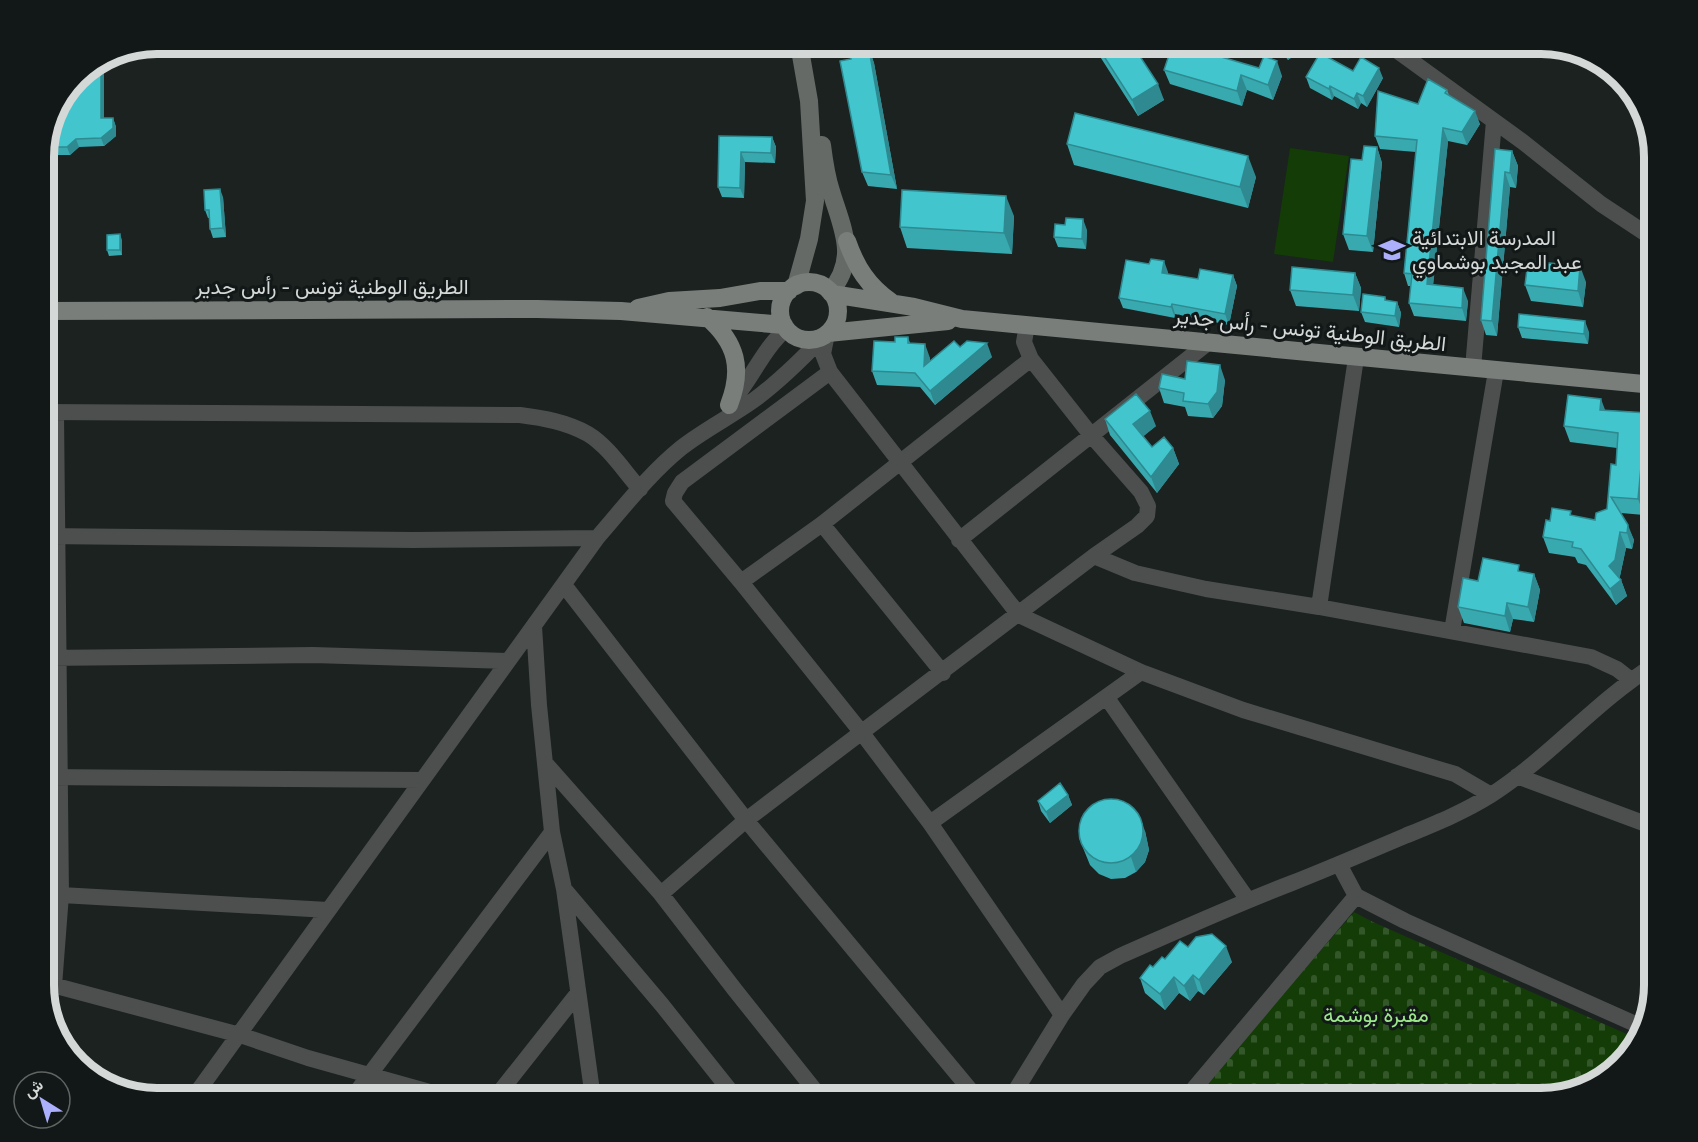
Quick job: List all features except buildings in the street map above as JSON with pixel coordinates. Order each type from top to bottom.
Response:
[{"type":"main road","points":[[847,241],[864,278],[878,293],[895,305]]},
{"type":"main road","points":[[810,283],[825,287],[831,293],[838,309],[837,318],[826,334],[817,339],[800,339],[785,327],[781,307],[792,288],[810,283]]},
{"type":"main road","name":"الطريق الوطنية تونس - رأس جدير","points":[[621,311],[669,301],[720,298],[792,288]]},
{"type":"main road","name":"الطريق الوطنية تونس - رأس جدير","points":[[831,293],[962,319],[1644,384]]},
{"type":"main road","name":"الطريق الوطنية تونس - رأس جدير","points":[[54,311],[537,309],[621,311],[708,317],[785,327]]},
{"type":"main road","points":[[708,317],[729,341],[735,357],[737,373],[735,389],[729,405]]},
{"type":"main road","name":"الطريق الوطنية تونس - رأس جدير","points":[[826,334],[962,319]]},
{"type":"street","points":[[792,288],[809,239],[815,201],[809,100],[801,54]]},
{"type":"street","points":[[1402,54],[1494,120],[1601,204],[1644,232]]},
{"type":"street","points":[[809,100],[818,125],[830,188],[847,241],[843,274],[831,293]]},
{"type":"street","points":[[1473,368],[1494,120]]},
{"type":"street","points":[[661,894],[746,820],[1094,556],[1137,526],[1147,516],[1148,511],[1141,492],[1091,435],[1031,359],[1024,342],[1027,325]]},
{"type":"street","points":[[700,434],[743,390],[767,349],[785,327]]},
{"type":"street","points":[[826,334],[823,354],[830,372],[1019,615],[1141,672],[1243,710],[1455,774],[1491,795]]},
{"type":"street","points":[[200,1088],[597,538],[640,489],[679,450],[700,434],[728,418],[779,380],[826,334]]},
{"type":"street","points":[[959,540],[1209,342]]},
{"type":"street","points":[[1319,607],[1356,358]]},
{"type":"street","points":[[741,582],[822,524],[1031,359]]},
{"type":"street","points":[[1452,631],[1496,371]]},
{"type":"street","points":[[830,372],[682,483],[673,501],[862,733],[930,823],[1062,1015]]},
{"type":"street","points":[[54,412],[520,415],[547,419],[589,435],[640,489]]},
{"type":"street","points":[[822,524],[942,673]]},
{"type":"street","points":[[54,536],[402,540],[597,538]]},
{"type":"street","points":[[1094,556],[1135,573],[1206,589],[1319,607],[1591,657],[1617,669],[1631,680]]},
{"type":"street","points":[[564,585],[746,820],[969,1088]]},
{"type":"street","points":[[534,626],[539,705],[552,832],[564,889],[592,1088]]},
{"type":"street","points":[[54,658],[313,655],[508,661]]},
{"type":"street","points":[[930,823],[1141,672]]},
{"type":"street","points":[[1017,1088],[1062,1015],[1084,984],[1100,967],[1248,900],[1462,811],[1491,795],[1517,776],[1644,672]]},
{"type":"street","points":[[1107,698],[1248,900]]},
{"type":"street","points":[[546,764],[661,894],[813,1088]]},
{"type":"street","points":[[1517,776],[1644,823]]},
{"type":"street","points":[[54,777],[422,780]]},
{"type":"street","points":[[54,803],[61,895],[54,946]]},
{"type":"street","points":[[360,1088],[552,832]]},
{"type":"street","points":[[1339,864],[1356,896],[1405,921],[1636,1024]]},
{"type":"street","points":[[564,889],[662,1005],[728,1088]]},
{"type":"street","points":[[61,895],[328,910]]},
{"type":"street","points":[[1194,1088],[1356,896]]},
{"type":"street","points":[[54,990],[240,1035],[414,1088]]},
{"type":"street","points":[[503,1088],[578,993]]},
{"type":"green space","points":[[1290,148],[1349,156],[1333,262],[1274,254]]},
{"type":"green space","name":"مقبرة بوشمة","points":[[1354,912],[1630,1036],[1618,1053],[1598,1071],[1574,1083],[1561,1086],[1541,1088],[1202,1088]]},
{"type":"place","name":"المدرسة الابتدائية عبد المجيد بوشماوي","points":[[1392,250]]}]
